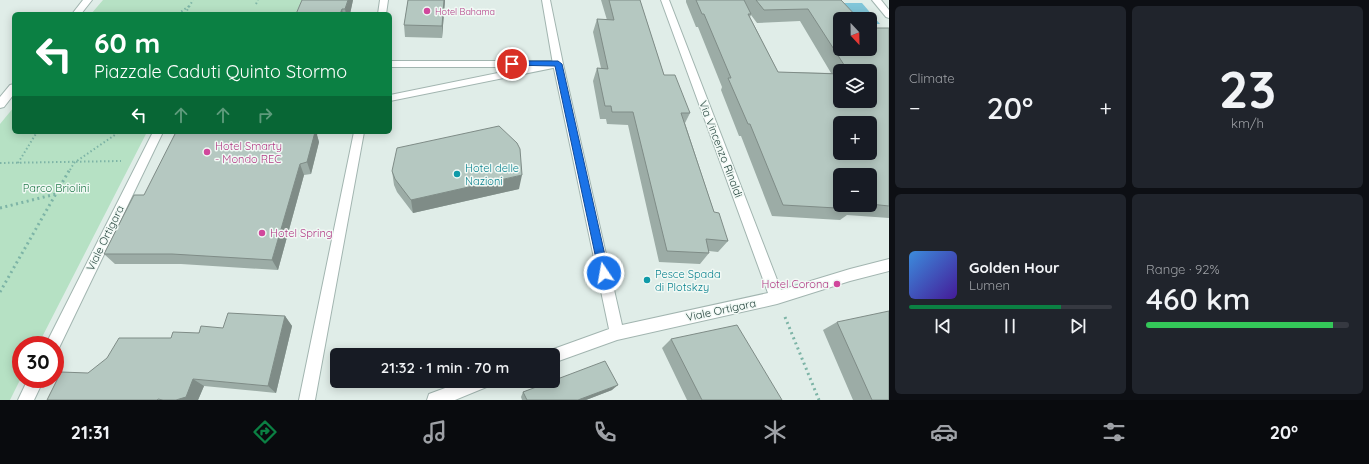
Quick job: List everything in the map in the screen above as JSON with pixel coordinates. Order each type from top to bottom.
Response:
[{"type":"street","points":[[78,12],[88,0]]},
{"type":"street","points":[[382,12],[384,0]]},
{"type":"street","points":[[546,0],[558,64],[617,333]]},
{"type":"street","name":"Via Vincenzo Rinaldi","points":[[665,0],[777,298]]},
{"type":"street","points":[[876,0],[889,15]]},
{"type":"street","points":[[392,64],[558,64]]},
{"type":"street","points":[[392,98],[558,64]]},
{"type":"street","points":[[0,104],[12,89]]},
{"type":"street","name":"Viale Ortigara","points":[[57,336],[157,134]]},
{"type":"street","points":[[307,400],[359,134]]},
{"type":"street","name":"Viale Ortigara","points":[[560,353],[617,333],[777,298],[850,274],[889,265]]},
{"type":"street","points":[[26,400],[32,388]]},
{"type":"street","points":[[434,400],[466,388]]},
{"type":"path","points":[[187,12],[193,0]]},
{"type":"path","points":[[256,4],[258,0]]},
{"type":"path","points":[[181,12],[190,6]]},
{"type":"path","points":[[18,163],[36,134]]},
{"type":"path","points":[[0,292],[74,163],[116,134]]},
{"type":"path","points":[[0,163],[107,162]]},
{"type":"path","points":[[0,208],[56,194]]},
{"type":"path","points":[[777,298],[819,400]]},
{"type":"green space","points":[[103,0],[306,0],[302,12],[93,12]]},
{"type":"green space","name":"Parco Briolini","points":[[12,109],[12,134],[146,134],[43,336],[12,336],[12,388],[16,388],[10,400],[0,400],[0,124]]},
{"type":"water","points":[[842,3],[862,3],[870,12],[849,12]]},
{"type":"building","points":[[302,0],[348,0],[345,9],[342,9],[341,12],[297,12]]},
{"type":"building","points":[[408,0],[444,0],[442,26],[404,25]]},
{"type":"building","points":[[609,0],[640,0],[664,75],[675,75],[690,113],[681,113],[714,212],[719,213],[728,241],[706,239],[709,253],[667,251],[633,112],[612,112],[611,106],[605,106],[597,68],[608,69],[597,19],[614,20]]},
{"type":"building","points":[[696,0],[744,0],[751,14],[748,14],[778,72],[833,74],[833,108],[877,108],[877,64],[843,64],[838,56],[877,56],[877,28],[889,28],[889,206],[877,205],[877,168],[833,168],[833,208],[783,205],[750,124],[748,124],[728,78],[731,78],[704,14],[702,14]]},
{"type":"building","points":[[756,0],[841,0],[852,12],[833,12],[833,48],[808,9],[764,10]]},
{"type":"building","name":"Hotel delle Nazioni","points":[[499,126],[517,143],[520,149],[522,175],[411,200],[395,179],[392,171],[397,148]]},
{"type":"building","points":[[175,134],[314,134],[307,162],[300,164],[272,260],[172,254],[104,254],[134,195],[144,195]]},
{"type":"building","points":[[889,311],[889,400],[872,400],[837,322]]},
{"type":"building","points":[[228,313],[285,316],[268,386],[193,379],[186,397],[176,400],[47,400],[53,388],[64,388],[64,372],[88,373],[107,358],[119,338],[171,338],[173,332],[199,333],[201,326],[223,328]]},
{"type":"building","points":[[737,325],[782,400],[702,400],[671,339]]},
{"type":"building","points":[[605,361],[618,385],[578,400],[527,400],[523,392],[534,388],[560,388],[560,378]]},
{"type":"place","name":"Hotel Bahama","points":[[427,11]]},
{"type":"place","name":"Hotel Smarty - Mondo REC","points":[[207,152]]},
{"type":"place","name":"Hotel delle Nazioni","points":[[457,174]]},
{"type":"place","name":"Hotel Spring","points":[[262,233]]},
{"type":"place","name":"Pesce Spada di Plotskzy","points":[[647,280]]},
{"type":"place","name":"Hotel Corona","points":[[837,284]]},
{"type":"route","points":[[512,64],[558,64],[604,273]]}]
